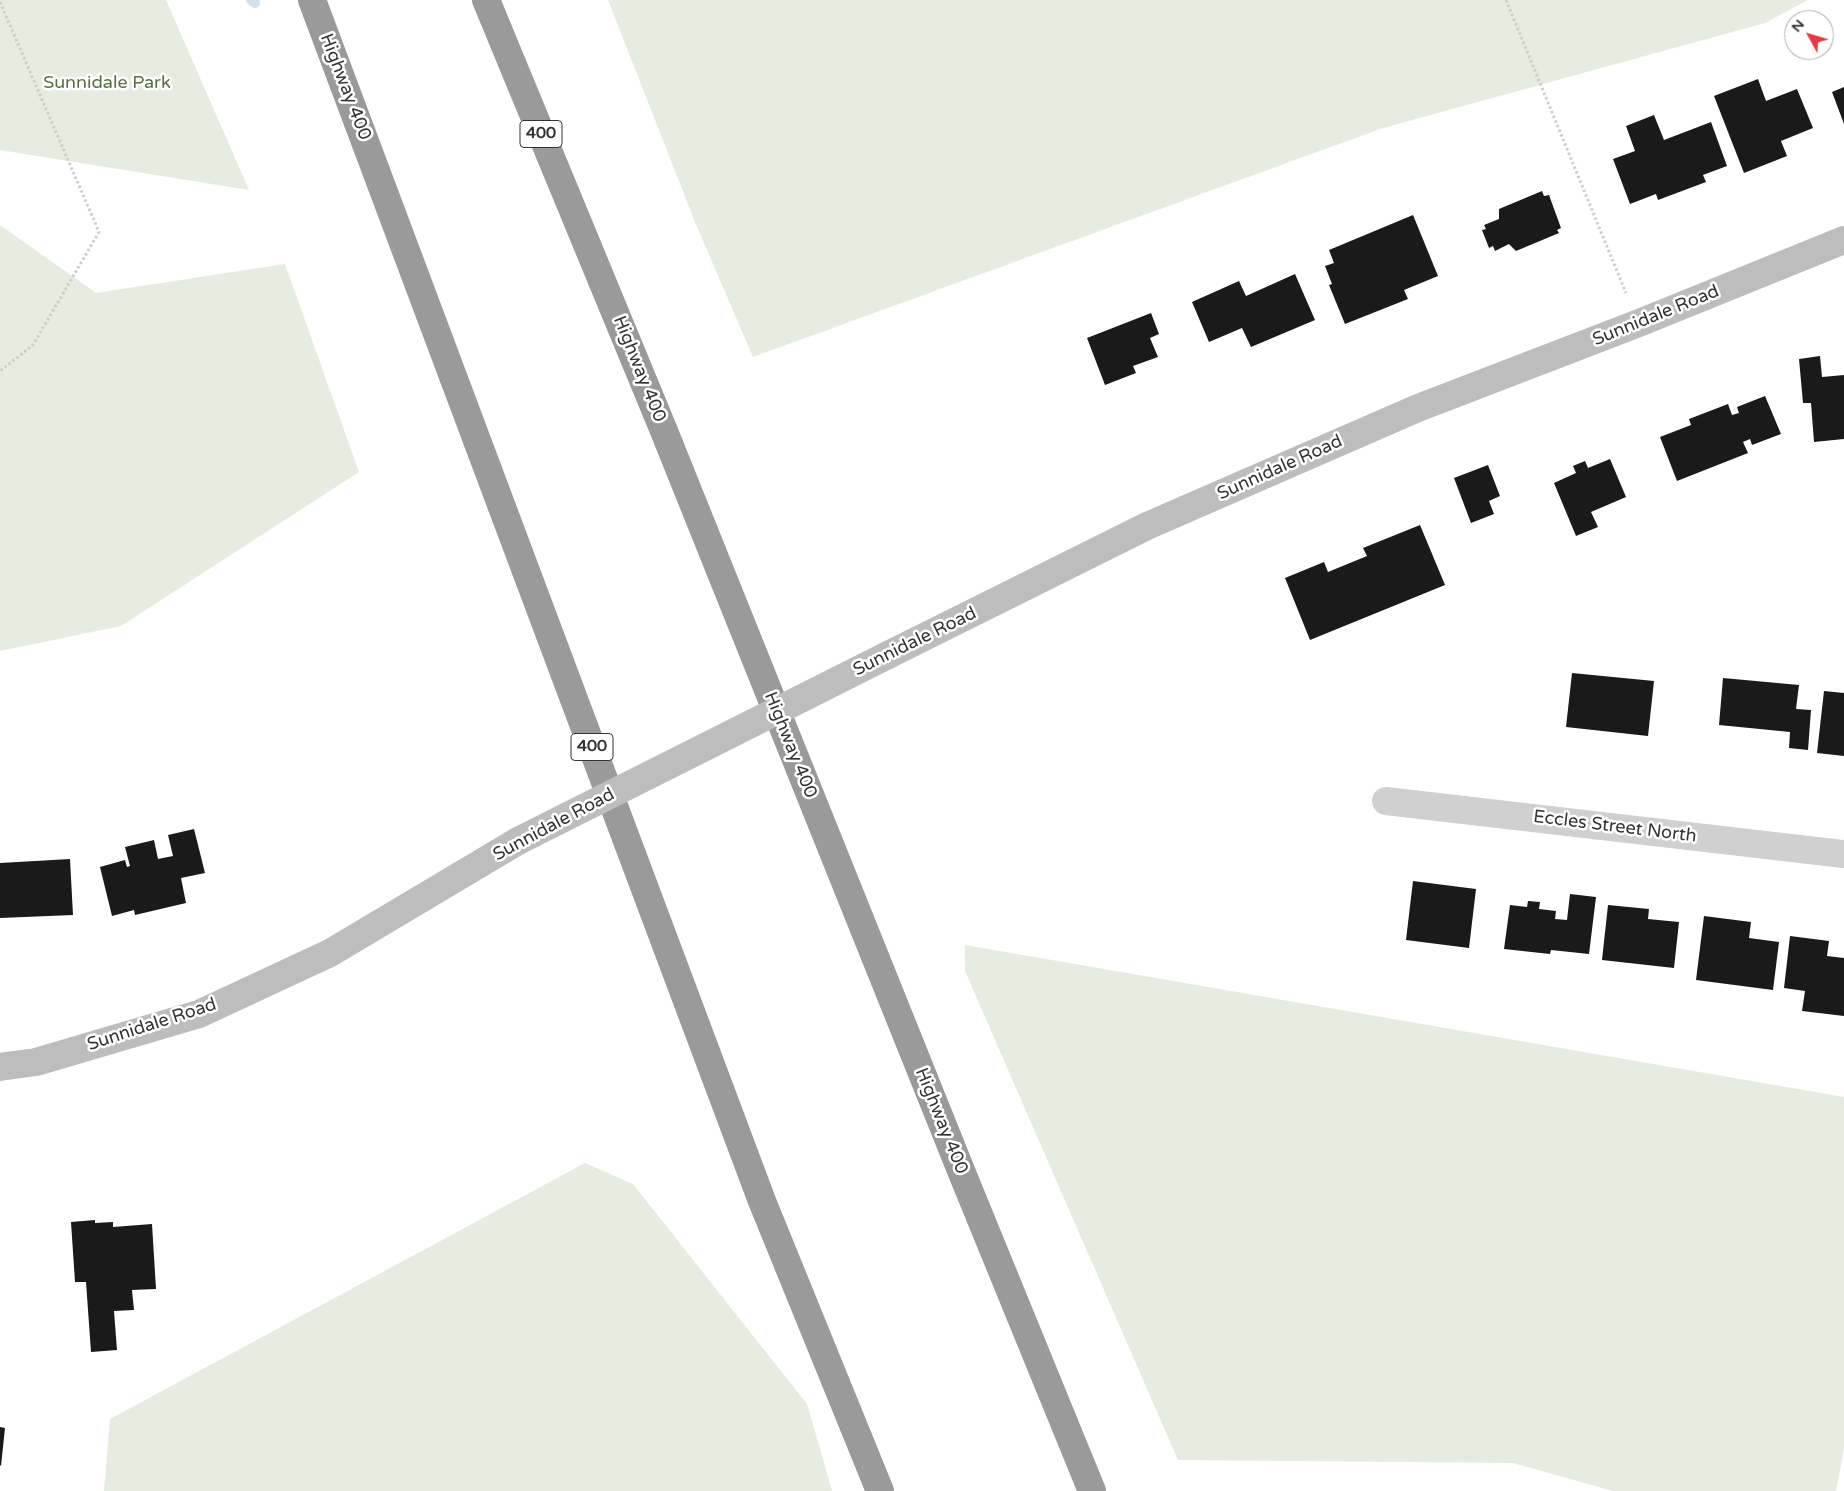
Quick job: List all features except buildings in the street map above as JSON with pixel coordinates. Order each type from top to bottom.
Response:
[{"type":"highway","name":"Highway 400","points":[[312,0],[762,1201],[880,1491]]},
{"type":"highway","name":"Highway 400","points":[[486,0],[664,431],[1092,1491]]},
{"type":"main road","name":"Sunnidale Road","points":[[0,1067],[36,1062],[198,1014],[330,953],[518,842],[1156,522],[1418,408],[1639,323],[1844,240]]},
{"type":"street","name":"Eccles Street North","points":[[1386,801],[1844,854]]},
{"type":"path","points":[[1506,0],[1639,323]]},
{"type":"path","points":[[0,2],[99,232],[33,344],[0,371]]},
{"type":"green space","name":"Sunnidale Park","points":[[0,0],[166,0],[249,190],[0,150]]},
{"type":"green space","points":[[608,0],[1808,0],[1789,10],[1784,10],[1784,13],[1765,23],[1383,128],[753,357],[695,222]]},
{"type":"green space","points":[[0,225],[96,293],[285,264],[359,472],[121,626],[0,651]]},
{"type":"green space","points":[[965,945],[1844,1097],[1844,1449],[1836,1491],[1613,1491],[1513,1463],[1178,1460],[965,971]]},
{"type":"green space","points":[[585,1163],[633,1184],[807,1404],[832,1491],[104,1491],[110,1419]]},
{"type":"waterway","points":[[251,0],[255,3]]}]
